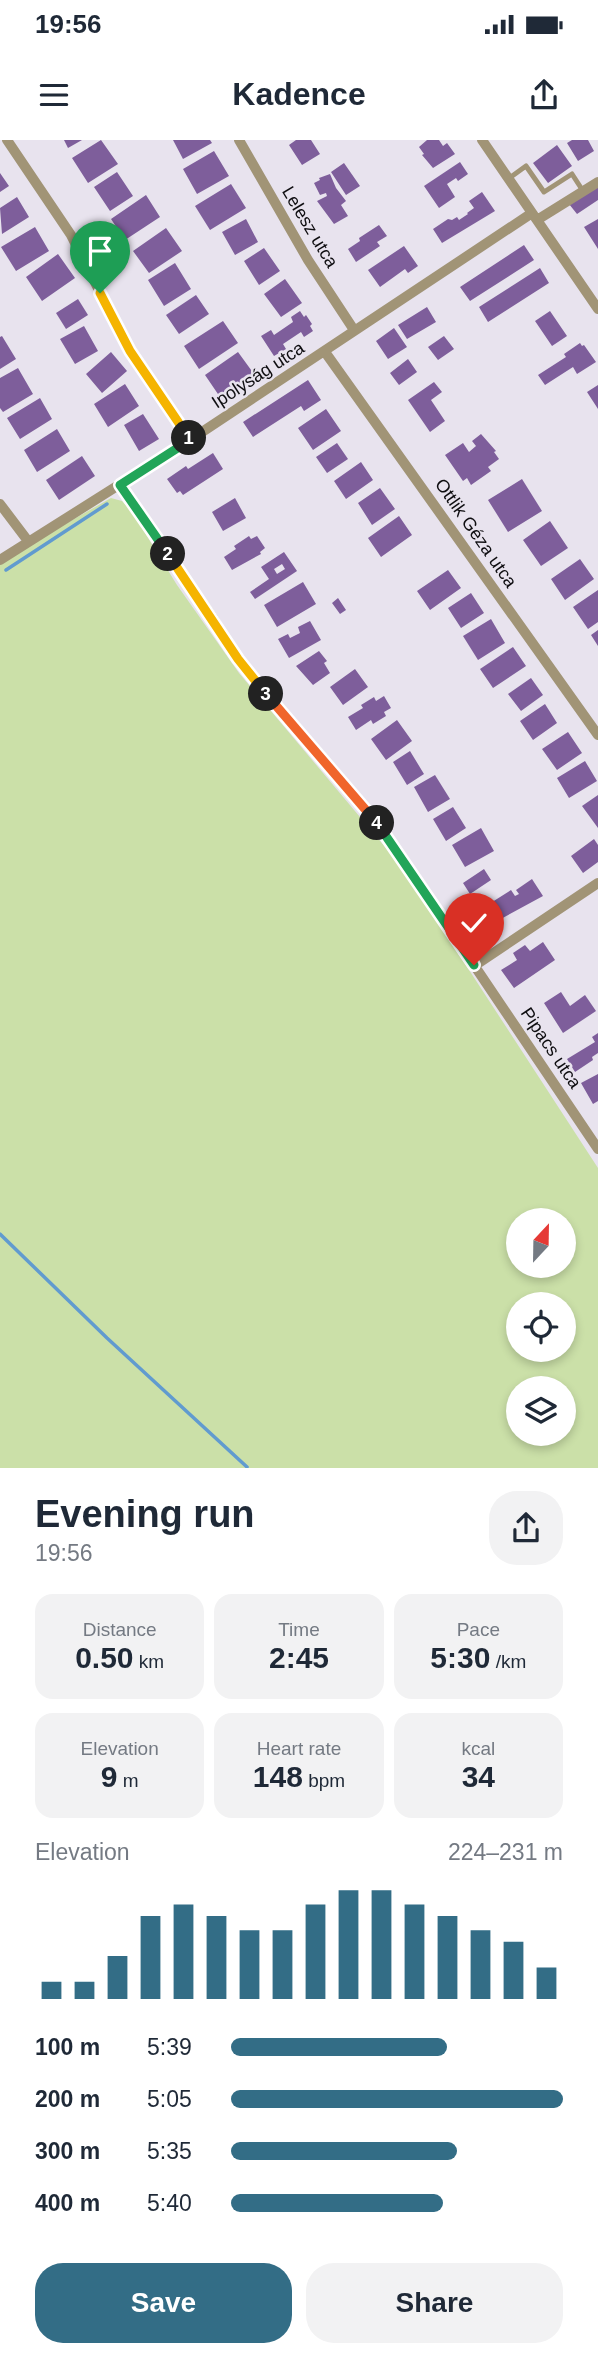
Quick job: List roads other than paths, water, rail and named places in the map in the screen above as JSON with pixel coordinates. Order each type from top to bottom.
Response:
[{"type":"street","points":[[7,140],[71,234],[130,351],[190,440]]},
{"type":"street","name":"Lelesz utca","points":[[239,140],[308,260],[354,330]]},
{"type":"street","points":[[482,140],[598,309]]},
{"type":"street","name":"Ipolyság utca","points":[[0,560],[190,440],[325,352],[354,330],[534,217],[598,182]]},
{"type":"street","name":"Ottlik Géza utca","points":[[325,352],[598,735]]},
{"type":"street","name":"Pipacs utca","points":[[120,485],[213,618],[238,659],[305,741],[379,824],[598,1149]]},
{"type":"street","points":[[0,504],[27,541]]},
{"type":"street","points":[[474,965],[598,883]]},
{"type":"lane","points":[[508,178],[526,166],[544,192],[572,174],[583,191]]},
{"type":"waterway","points":[[6,570],[107,504]]},
{"type":"waterway","points":[[0,1234],[107,1338],[247,1467]]}]
